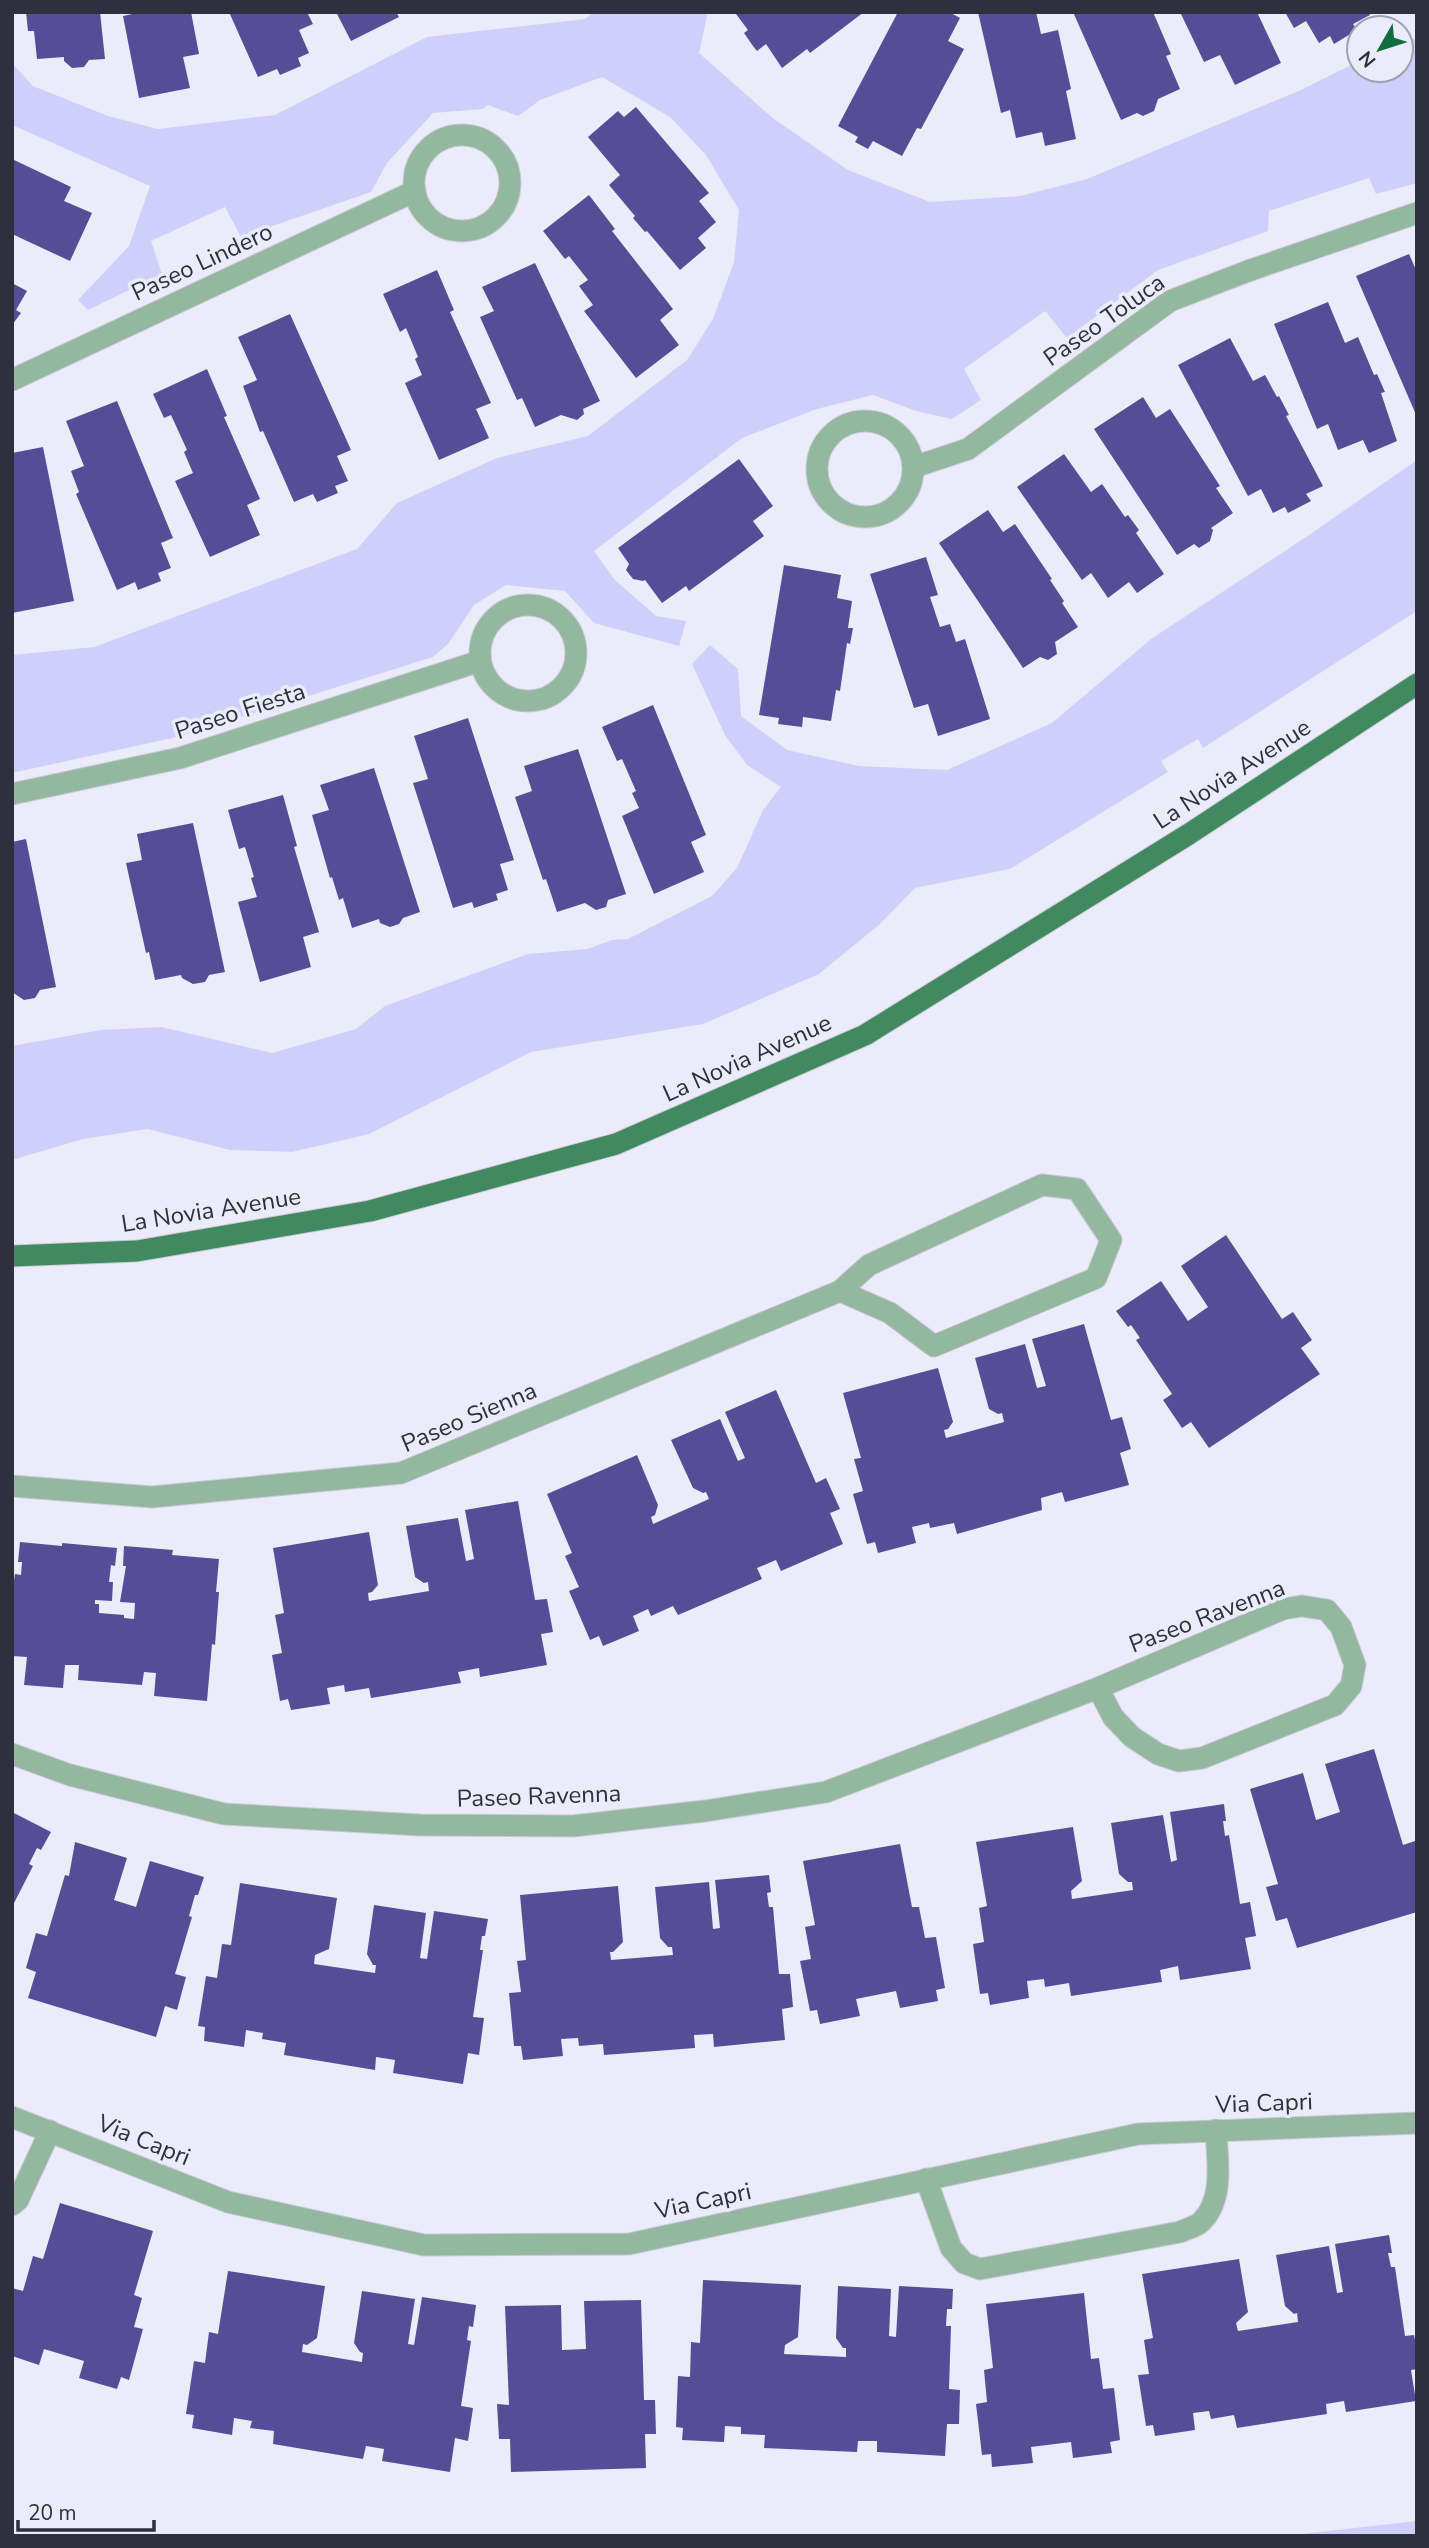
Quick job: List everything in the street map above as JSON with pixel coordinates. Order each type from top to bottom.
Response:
[{"type":"main road","name":"La Novia Avenue","points":[[12,1256],[137,1251],[370,1210],[617,1144],[865,1035],[1189,834],[1417,684]]},
{"type":"street","points":[[453,135],[472,135],[490,143],[503,157],[510,175],[510,194],[502,211],[488,224],[470,231],[452,230],[435,223],[422,209],[415,191],[415,172],[423,155],[436,142],[453,135]]},
{"type":"street","name":"Paseo Lindero","points":[[12,380],[415,191]]},
{"type":"street","name":"Paseo Toluca","points":[[914,467],[968,449],[1170,301],[1417,213]]},
{"type":"street","points":[[856,421],[876,422],[893,429],[906,443],[914,467],[905,497],[892,510],[874,517],[855,516],[838,509],[825,495],[818,478],[818,459],[825,441],[839,428],[856,421]]},
{"type":"street","points":[[519,605],[538,606],[555,613],[568,627],[576,644],[575,663],[567,681],[554,694],[537,701],[517,700],[500,693],[487,679],[480,661],[481,643],[488,625],[501,612],[519,605]]},
{"type":"street","name":"Paseo Fiesta","points":[[12,794],[180,758],[480,661]]},
{"type":"street","name":"Paseo Sienna","points":[[12,1486],[152,1497],[401,1473],[840,1291],[869,1265],[1042,1185],[1077,1189],[1111,1240],[1096,1278],[934,1346],[891,1313],[840,1291]]},
{"type":"street","name":"Paseo Ravenna","points":[[12,1754],[70,1775],[224,1814],[420,1825],[573,1826],[705,1811],[826,1792],[1098,1688],[1283,1609],[1302,1606],[1327,1610],[1341,1626],[1355,1665],[1351,1686],[1335,1705],[1202,1758],[1179,1761],[1158,1754],[1132,1737],[1113,1717],[1098,1688]]},
{"type":"street","name":"Via Capri","points":[[12,2116],[228,2202],[424,2245],[629,2244],[1138,2134],[1417,2123]]},
{"type":"street","points":[[926,2179],[951,2248],[964,2263],[980,2269],[1181,2232],[1200,2223],[1212,2203],[1219,2182],[1216,2130]]},
{"type":"street","points":[[12,2205],[18,2200],[50,2131]]},
{"type":"shaded area","points":[[594,12],[708,12],[699,53],[774,119],[848,170],[930,202],[1020,196],[1087,179],[1301,90],[1345,68],[1345,84],[1415,84],[1417,38],[1417,183],[1376,194],[1369,178],[1269,211],[1268,231],[1158,270],[1067,338],[1045,311],[964,369],[981,400],[952,419],[916,411],[873,395],[817,409],[742,438],[594,551],[615,580],[656,616],[686,621],[679,646],[594,623],[565,591],[506,585],[474,605],[448,644],[433,657],[177,737],[12,773],[12,655],[94,647],[357,549],[397,503],[497,458],[588,436],[687,360],[713,319],[734,262],[739,210],[706,155],[670,117],[602,77],[540,100],[518,116],[488,105],[483,109],[433,113],[387,163],[371,192],[241,237],[225,207],[151,241],[162,274],[88,310],[78,300],[129,246],[150,186],[12,125],[12,63],[33,86],[108,116],[158,129],[275,115],[427,37],[585,19]]},
{"type":"shaded area","points":[[1417,460],[1417,611],[1203,748],[1198,739],[1161,761],[1168,772],[1010,869],[915,888],[880,924],[819,974],[703,1024],[531,1052],[369,1134],[292,1152],[230,1150],[147,1129],[83,1139],[12,1160],[12,1046],[101,1030],[161,1027],[272,1053],[356,1029],[385,1006],[528,954],[587,949],[612,940],[628,939],[712,896],[737,868],[763,810],[781,787],[747,765],[725,735],[692,664],[710,645],[738,669],[741,716],[787,750],[859,766],[947,770],[1052,723],[1151,639]]},
{"type":"shaded area","points":[[1417,2521],[1417,2536],[1284,2536]]},
{"type":"building","points":[[26,12],[100,12],[105,59],[89,60],[84,67],[72,68],[64,61],[64,57],[37,59],[34,31],[28,31]]},
{"type":"building","points":[[142,12],[191,12],[199,54],[183,57],[190,88],[139,98],[123,16]]},
{"type":"building","points":[[229,12],[307,12],[313,24],[299,30],[309,53],[298,58],[301,66],[280,75],[277,69],[258,77]]},
{"type":"building","points":[[336,12],[396,12],[399,17],[351,41]]},
{"type":"building","points":[[864,12],[810,53],[807,49],[782,68],[766,44],[757,51],[753,46],[744,33],[748,30],[736,14]]},
{"type":"building","points":[[898,12],[949,12],[960,18],[948,41],[964,49],[921,129],[917,128],[902,156],[873,141],[868,149],[855,142],[858,137],[838,126]]},
{"type":"building","points":[[978,12],[1036,12],[1041,34],[1058,30],[1071,89],[1066,91],[1076,139],[1045,146],[1042,132],[1016,138],[1010,110],[1001,113]]},
{"type":"building","points":[[1073,12],[1153,12],[1171,54],[1166,56],[1180,89],[1158,99],[1154,111],[1143,116],[1137,113],[1121,120]]},
{"type":"building","points":[[1180,12],[1257,12],[1281,63],[1235,85],[1220,55],[1204,62]]},
{"type":"building","points":[[1285,12],[1369,14],[1345,14],[1345,37],[1334,44],[1330,36],[1319,43],[1306,21],[1294,28]]},
{"type":"building","points":[[636,107],[709,193],[699,201],[716,222],[698,238],[706,248],[680,270],[633,218],[635,216],[609,185],[620,175],[588,137],[618,111],[624,117]]},
{"type":"building","points":[[12,159],[71,187],[64,201],[92,213],[70,261],[12,234]]},
{"type":"building","points":[[589,195],[615,229],[612,231],[673,309],[660,320],[679,345],[636,378],[584,311],[593,305],[579,286],[588,280],[569,256],[565,259],[543,231]]},
{"type":"building","points":[[1409,254],[1417,272],[1417,417],[1356,276]]},
{"type":"building","points":[[535,263],[600,401],[583,409],[584,414],[577,420],[561,415],[535,427],[522,398],[517,400],[480,317],[494,311],[482,287]]},
{"type":"building","points":[[437,270],[454,310],[450,312],[491,403],[476,409],[489,438],[439,460],[405,383],[422,375],[415,359],[418,357],[406,328],[400,332],[383,294]]},
{"type":"building","points":[[12,283],[27,291],[16,310],[21,313],[12,325]]},
{"type":"building","points":[[1328,302],[1345,343],[1358,337],[1374,375],[1377,374],[1385,392],[1381,393],[1397,441],[1369,453],[1363,440],[1338,450],[1328,424],[1317,429],[1274,324]]},
{"type":"building","points":[[290,314],[351,450],[337,456],[348,481],[335,486],[338,493],[317,502],[313,494],[294,502],[263,431],[260,432],[243,386],[257,380],[238,337]]},
{"type":"building","points":[[1230,338],[1253,381],[1265,375],[1277,397],[1279,396],[1289,415],[1286,416],[1323,486],[1306,494],[1311,501],[1288,513],[1285,507],[1273,513],[1261,489],[1248,496],[1178,365]]},
{"type":"building","points":[[207,369],[227,416],[224,417],[260,499],[247,505],[260,535],[210,557],[175,481],[193,473],[184,452],[187,450],[171,415],[164,418],[153,394]]},
{"type":"building","points":[[1143,397],[1156,418],[1170,409],[1220,486],[1216,488],[1233,513],[1211,528],[1213,530],[1210,541],[1199,548],[1194,544],[1177,555],[1094,429]]},
{"type":"building","points":[[117,401],[173,538],[161,543],[171,568],[158,573],[161,581],[138,590],[135,582],[117,590],[76,494],[79,492],[71,471],[84,466],[66,421]]},
{"type":"building","points":[[43,447],[74,601],[12,613],[12,453]]},
{"type":"building","points":[[1064,454],[1091,492],[1102,484],[1125,517],[1128,515],[1139,530],[1136,533],[1164,574],[1137,593],[1129,582],[1108,598],[1091,573],[1082,580],[1017,487]]},
{"type":"building","points":[[739,459],[773,506],[753,521],[764,536],[689,591],[686,586],[662,603],[645,580],[633,579],[626,570],[629,564],[618,548]]},
{"type":"building","points":[[988,510],[1003,532],[1015,524],[1052,579],[1050,580],[1064,601],[1062,603],[1078,627],[1055,642],[1057,654],[1048,660],[1040,657],[1023,668],[939,543]]},
{"type":"building","points":[[926,557],[938,595],[930,597],[940,627],[950,624],[956,642],[965,639],[990,719],[938,736],[928,704],[914,708],[870,574]]},
{"type":"building","points":[[784,565],[841,575],[837,598],[852,601],[848,628],[853,628],[850,644],[847,643],[840,691],[836,690],[831,721],[803,717],[802,727],[778,724],[779,718],[759,715]]},
{"type":"building","points":[[653,705],[706,835],[691,842],[704,872],[654,894],[622,816],[639,808],[632,793],[636,791],[622,759],[617,761],[602,727]]},
{"type":"building","points":[[468,718],[514,860],[500,864],[508,890],[496,894],[498,900],[474,908],[472,902],[453,908],[413,783],[428,779],[414,736]]},
{"type":"building","points":[[578,749],[626,894],[608,900],[606,907],[596,910],[585,903],[557,912],[546,879],[543,880],[515,797],[532,791],[524,766]]},
{"type":"building","points":[[374,768],[420,912],[403,918],[399,924],[390,927],[380,923],[379,919],[352,928],[343,898],[339,900],[332,877],[330,878],[312,815],[329,810],[320,785]]},
{"type":"building","points":[[283,795],[297,846],[294,847],[319,932],[303,937],[311,967],[260,982],[238,902],[257,897],[251,878],[254,877],[245,847],[239,849],[228,810]]},
{"type":"building","points":[[193,823],[225,972],[209,975],[205,982],[193,984],[181,975],[155,980],[149,952],[146,953],[126,863],[142,860],[137,834]]},
{"type":"building","points":[[26,839],[56,987],[40,990],[35,998],[24,1000],[12,992],[12,842]]},
{"type":"building","points":[[1226,1235],[1282,1319],[1293,1312],[1312,1340],[1301,1348],[1320,1374],[1209,1448],[1191,1422],[1182,1428],[1163,1400],[1172,1394],[1136,1340],[1140,1338],[1116,1311],[1161,1281],[1188,1321],[1208,1307],[1181,1266]]},
{"type":"building","points":[[1084,1324],[1111,1420],[1122,1417],[1131,1449],[1120,1453],[1129,1485],[1065,1502],[1062,1492],[1041,1498],[1042,1510],[957,1534],[954,1523],[930,1528],[929,1523],[912,1527],[916,1543],[878,1553],[875,1542],[867,1544],[853,1494],[863,1491],[854,1459],[861,1458],[843,1393],[938,1368],[953,1422],[944,1430],[946,1438],[1004,1422],[1002,1413],[998,1414],[989,1409],[975,1358],[1025,1344],[1037,1388],[1046,1386],[1032,1339]]},
{"type":"building","points":[[776,1390],[816,1483],[826,1478],[840,1509],[830,1513],[843,1544],[781,1571],[776,1560],[757,1568],[762,1579],[678,1615],[673,1606],[651,1616],[648,1609],[633,1616],[639,1631],[603,1646],[599,1636],[590,1640],[569,1591],[579,1587],[565,1556],[572,1553],[547,1494],[637,1455],[658,1505],[655,1515],[651,1517],[653,1524],[709,1499],[706,1492],[693,1488],[671,1440],[720,1419],[738,1461],[745,1458],[725,1412]]},
{"type":"building","points":[[518,1501],[535,1600],[547,1599],[553,1632],[541,1634],[547,1665],[480,1677],[479,1668],[458,1672],[461,1683],[371,1698],[369,1688],[345,1692],[344,1685],[327,1688],[330,1704],[291,1710],[288,1699],[280,1701],[272,1655],[282,1653],[275,1615],[284,1613],[273,1548],[369,1532],[378,1585],[368,1593],[369,1601],[429,1591],[428,1582],[424,1583],[415,1577],[406,1526],[458,1518],[466,1561],[474,1559],[465,1510]]},
{"type":"building","points":[[20,1542],[117,1548],[115,1566],[111,1565],[109,1582],[113,1582],[112,1601],[95,1600],[95,1604],[99,1604],[99,1613],[124,1615],[124,1618],[134,1619],[135,1603],[120,1602],[126,1566],[123,1566],[124,1546],[173,1550],[172,1555],[219,1559],[215,1645],[212,1644],[207,1701],[154,1696],[156,1673],[144,1672],[142,1685],[78,1680],[79,1665],[65,1665],[63,1688],[24,1685],[27,1657],[12,1656],[12,1593],[15,1574],[21,1575],[22,1562],[18,1562]]},
{"type":"building","points":[[1374,1749],[1403,1845],[1415,1841],[1417,1847],[1417,1912],[1297,1948],[1287,1918],[1276,1921],[1266,1887],[1278,1884],[1250,1789],[1303,1773],[1316,1820],[1340,1812],[1325,1764]]},
{"type":"building","points":[[1224,1804],[1225,1836],[1229,1835],[1240,1904],[1250,1902],[1256,1936],[1245,1938],[1251,1969],[1180,1980],[1178,1966],[1160,1970],[1162,1982],[1071,1996],[1069,1983],[1045,1987],[1044,1979],[1027,1981],[1029,1998],[990,2005],[988,1993],[980,1994],[973,1944],[984,1942],[979,1908],[987,1906],[976,1842],[1073,1827],[1082,1881],[1071,1891],[1072,1899],[1133,1890],[1132,1882],[1119,1874],[1111,1823],[1163,1815],[1171,1862],[1177,1860],[1170,1812]]},
{"type":"building","points":[[12,1812],[51,1832],[41,1850],[37,1848],[29,1864],[33,1866],[12,1907]]},
{"type":"building","points":[[75,1842],[127,1858],[114,1900],[136,1907],[150,1861],[204,1877],[198,1895],[195,1895],[189,1916],[192,1917],[175,1974],[186,1977],[177,2010],[165,2006],[156,2037],[28,1998],[36,1972],[26,1968],[36,1933],[47,1936],[65,1875],[69,1876]]},
{"type":"building","points":[[900,1844],[912,1907],[919,1907],[925,1938],[936,1937],[945,1988],[936,1990],[938,2001],[900,2008],[896,1991],[856,1999],[860,2016],[820,2024],[817,2010],[810,2011],[800,1961],[811,1959],[805,1927],[815,1925],[803,1861]]},
{"type":"building","points":[[769,1875],[771,1892],[767,1893],[769,1907],[773,1907],[779,1974],[790,1974],[793,2007],[782,2009],[785,2040],[714,2047],[713,2034],[694,2035],[695,2048],[604,2055],[603,2044],[579,2046],[578,2038],[561,2039],[563,2056],[523,2060],[521,2046],[514,2046],[509,1993],[521,1992],[517,1961],[526,1960],[520,1895],[618,1886],[623,1942],[610,1952],[611,1960],[673,1955],[672,1947],[668,1947],[660,1938],[655,1887],[709,1882],[713,1929],[720,1928],[715,1880]]},
{"type":"building","points":[[240,1883],[337,1898],[329,1949],[315,1955],[314,1964],[375,1973],[376,1965],[373,1965],[367,1954],[374,1905],[426,1913],[420,1958],[427,1959],[434,1911],[488,1919],[485,1936],[482,1936],[480,1950],[483,1950],[473,2017],[484,2018],[479,2055],[468,2053],[463,2084],[393,2073],[395,2060],[376,2057],[375,2070],[284,2055],[286,2043],[262,2039],[263,2033],[246,2030],[244,2047],[204,2041],[205,2027],[198,2026],[206,1976],[217,1978],[222,1944],[231,1945]]},
{"type":"building","points":[[60,2203],[153,2231],[134,2295],[142,2298],[134,2327],[143,2329],[129,2380],[121,2377],[117,2389],[79,2378],[84,2361],[44,2349],[39,2365],[12,2356],[12,2288],[23,2291],[33,2256],[43,2259]]},
{"type":"building","points":[[1389,2235],[1392,2253],[1388,2253],[1391,2267],[1395,2267],[1405,2336],[1414,2335],[1417,2350],[1417,2369],[1411,2370],[1416,2401],[1346,2412],[1344,2401],[1326,2404],[1327,2414],[1237,2428],[1234,2415],[1211,2419],[1209,2411],[1193,2413],[1195,2430],[1155,2436],[1153,2425],[1146,2426],[1138,2375],[1149,2374],[1144,2340],[1153,2338],[1142,2274],[1239,2259],[1248,2312],[1236,2323],[1238,2331],[1298,2322],[1297,2313],[1294,2314],[1285,2306],[1276,2255],[1329,2246],[1337,2293],[1343,2292],[1335,2244]]},
{"type":"building","points":[[228,2271],[325,2286],[317,2338],[307,2345],[303,2344],[302,2352],[362,2362],[363,2353],[354,2343],[362,2291],[415,2299],[408,2344],[414,2345],[422,2297],[476,2305],[473,2327],[469,2326],[467,2340],[471,2341],[461,2406],[473,2408],[468,2441],[455,2438],[450,2472],[382,2461],[384,2449],[366,2446],[363,2459],[273,2444],[274,2431],[250,2428],[252,2421],[234,2418],[232,2435],[192,2428],[194,2415],[186,2414],[194,2361],[205,2363],[209,2332],[218,2334]]},
{"type":"building","points":[[703,2280],[801,2285],[798,2337],[785,2345],[784,2354],[846,2357],[846,2348],[843,2348],[836,2338],[838,2286],[891,2289],[889,2336],[896,2337],[899,2286],[953,2289],[952,2309],[947,2309],[946,2326],[951,2326],[949,2389],[960,2390],[959,2424],[947,2424],[945,2456],[877,2452],[877,2441],[858,2441],[857,2452],[764,2448],[765,2435],[741,2434],[741,2427],[725,2426],[724,2442],[682,2440],[683,2428],[676,2427],[678,2376],[690,2377],[691,2342],[700,2343]]},
{"type":"building","points":[[1084,2293],[1091,2359],[1099,2358],[1103,2389],[1114,2388],[1120,2440],[1110,2442],[1112,2453],[1073,2458],[1071,2442],[1031,2447],[1033,2463],[992,2467],[991,2454],[982,2455],[976,2404],[987,2402],[984,2370],[993,2368],[986,2304]]},
{"type":"building","points":[[641,2300],[644,2400],[655,2400],[656,2434],[645,2434],[646,2468],[511,2472],[510,2439],[499,2439],[497,2404],[509,2405],[505,2306],[561,2305],[562,2350],[586,2349],[584,2301]]}]
